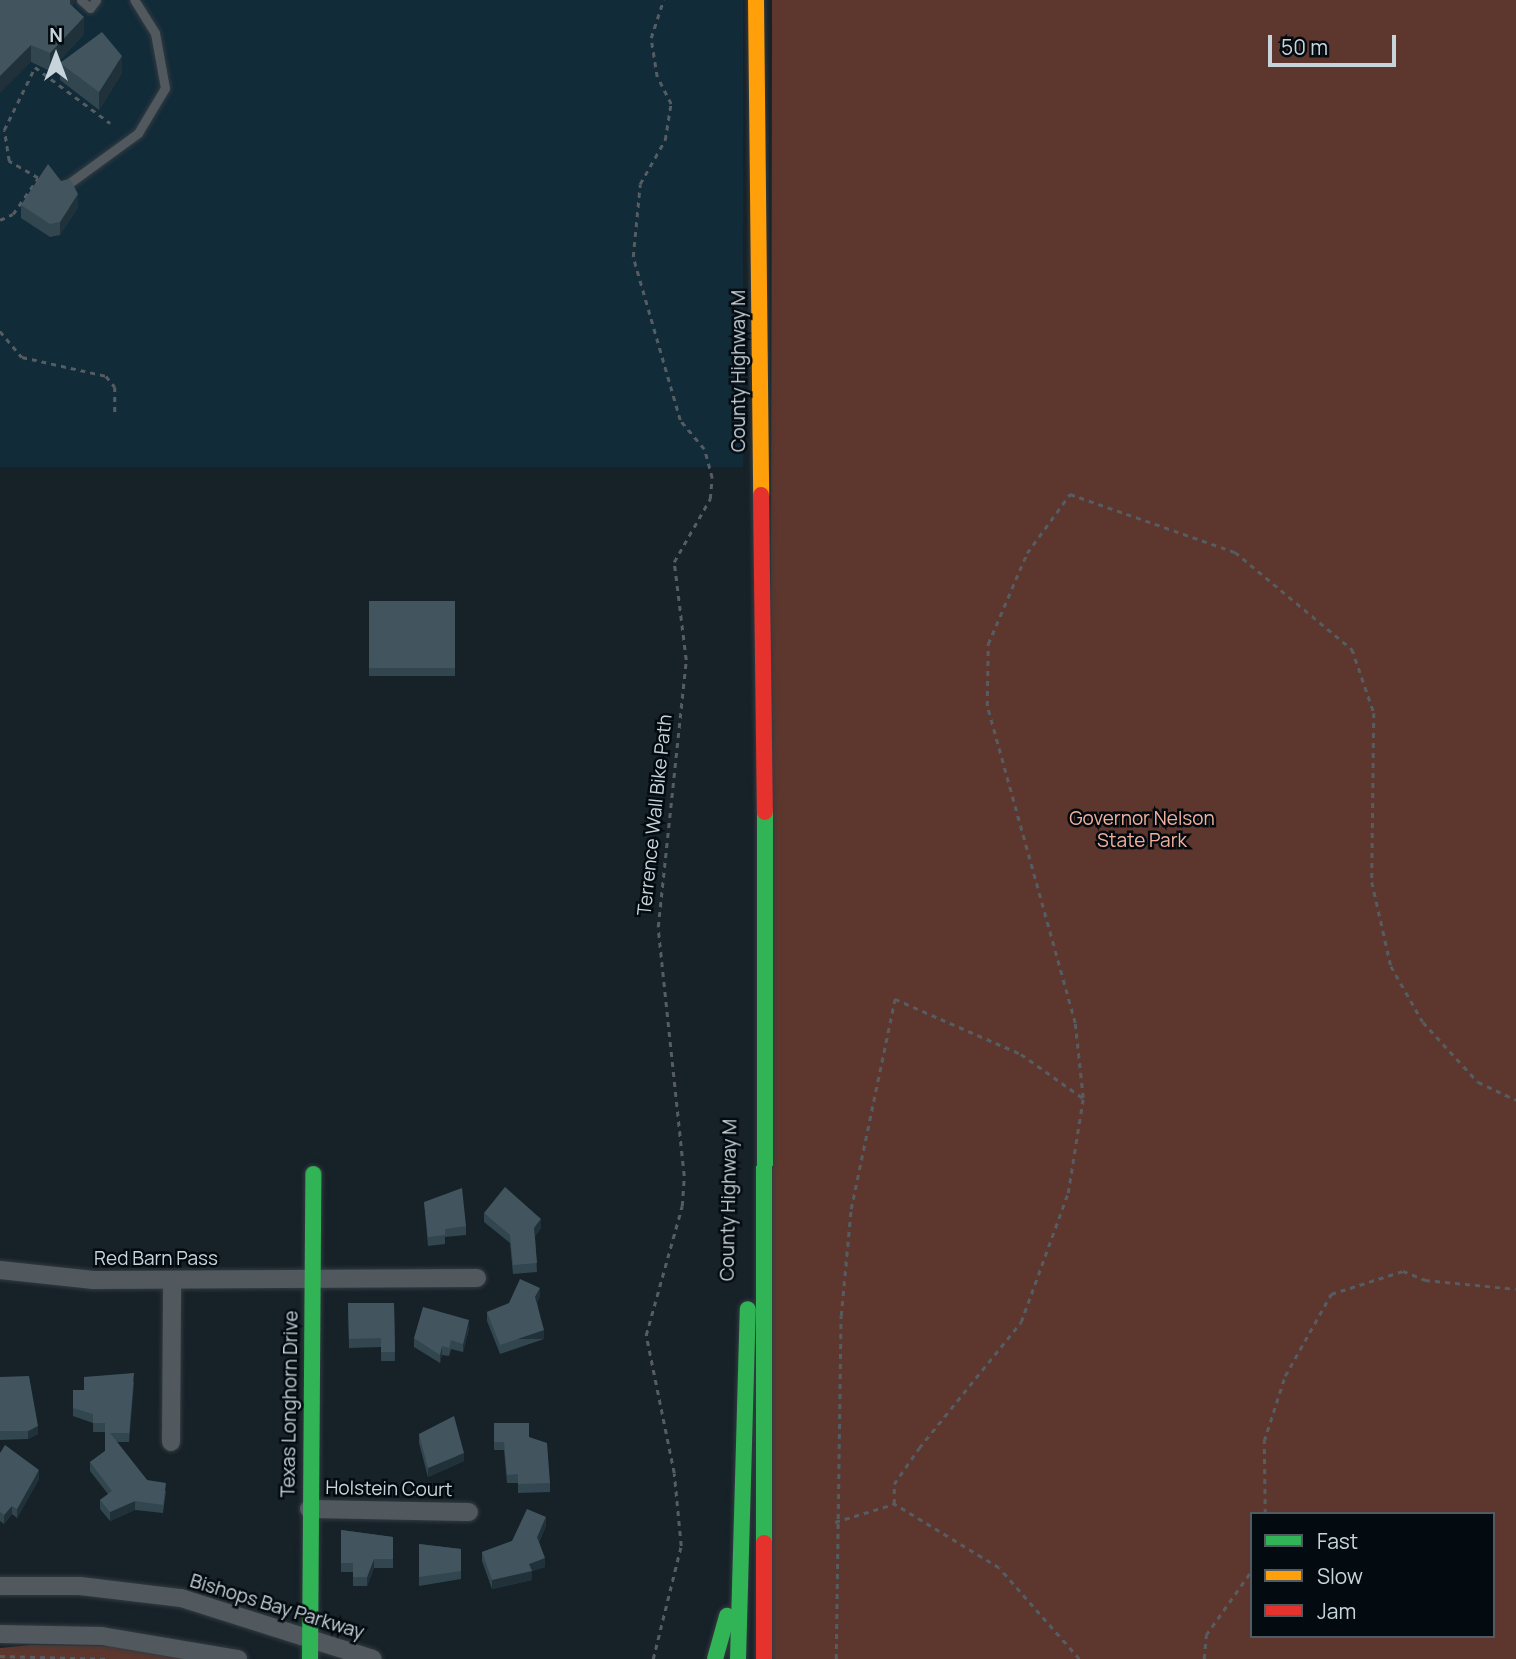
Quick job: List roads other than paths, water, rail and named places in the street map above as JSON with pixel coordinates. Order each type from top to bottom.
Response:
[{"type":"main road","name":"County Highway M","points":[[756,0],[762,741],[764,1659]]},
{"type":"main road","name":"County Highway M","points":[[738,1659],[762,741]]},
{"type":"main road","name":"Texas Longhorn Drive","points":[[310,1659],[307,1635],[313,1174]]},
{"type":"main road","points":[[715,1659],[726,1637],[728,1530],[746,1386]]},
{"type":"street","name":"Red Barn Pass","points":[[0,1270],[48,1278],[477,1278]]},
{"type":"street","points":[[171,1442],[172,1280]]},
{"type":"street","name":"Holstein Court","points":[[309,1509],[470,1512]]},
{"type":"street","name":"Bishops Bay Parkway","points":[[0,1586],[156,1594],[307,1635],[373,1659]]},
{"type":"street","points":[[0,1634],[111,1637],[238,1659]]},
{"type":"lane","points":[[81,0],[90,8],[96,0]]},
{"type":"lane","points":[[64,188],[138,133],[165,88],[155,33],[134,0]]},
{"type":"park label","name":"Governor Nelson State Park","points":[[1142,830]]}]
